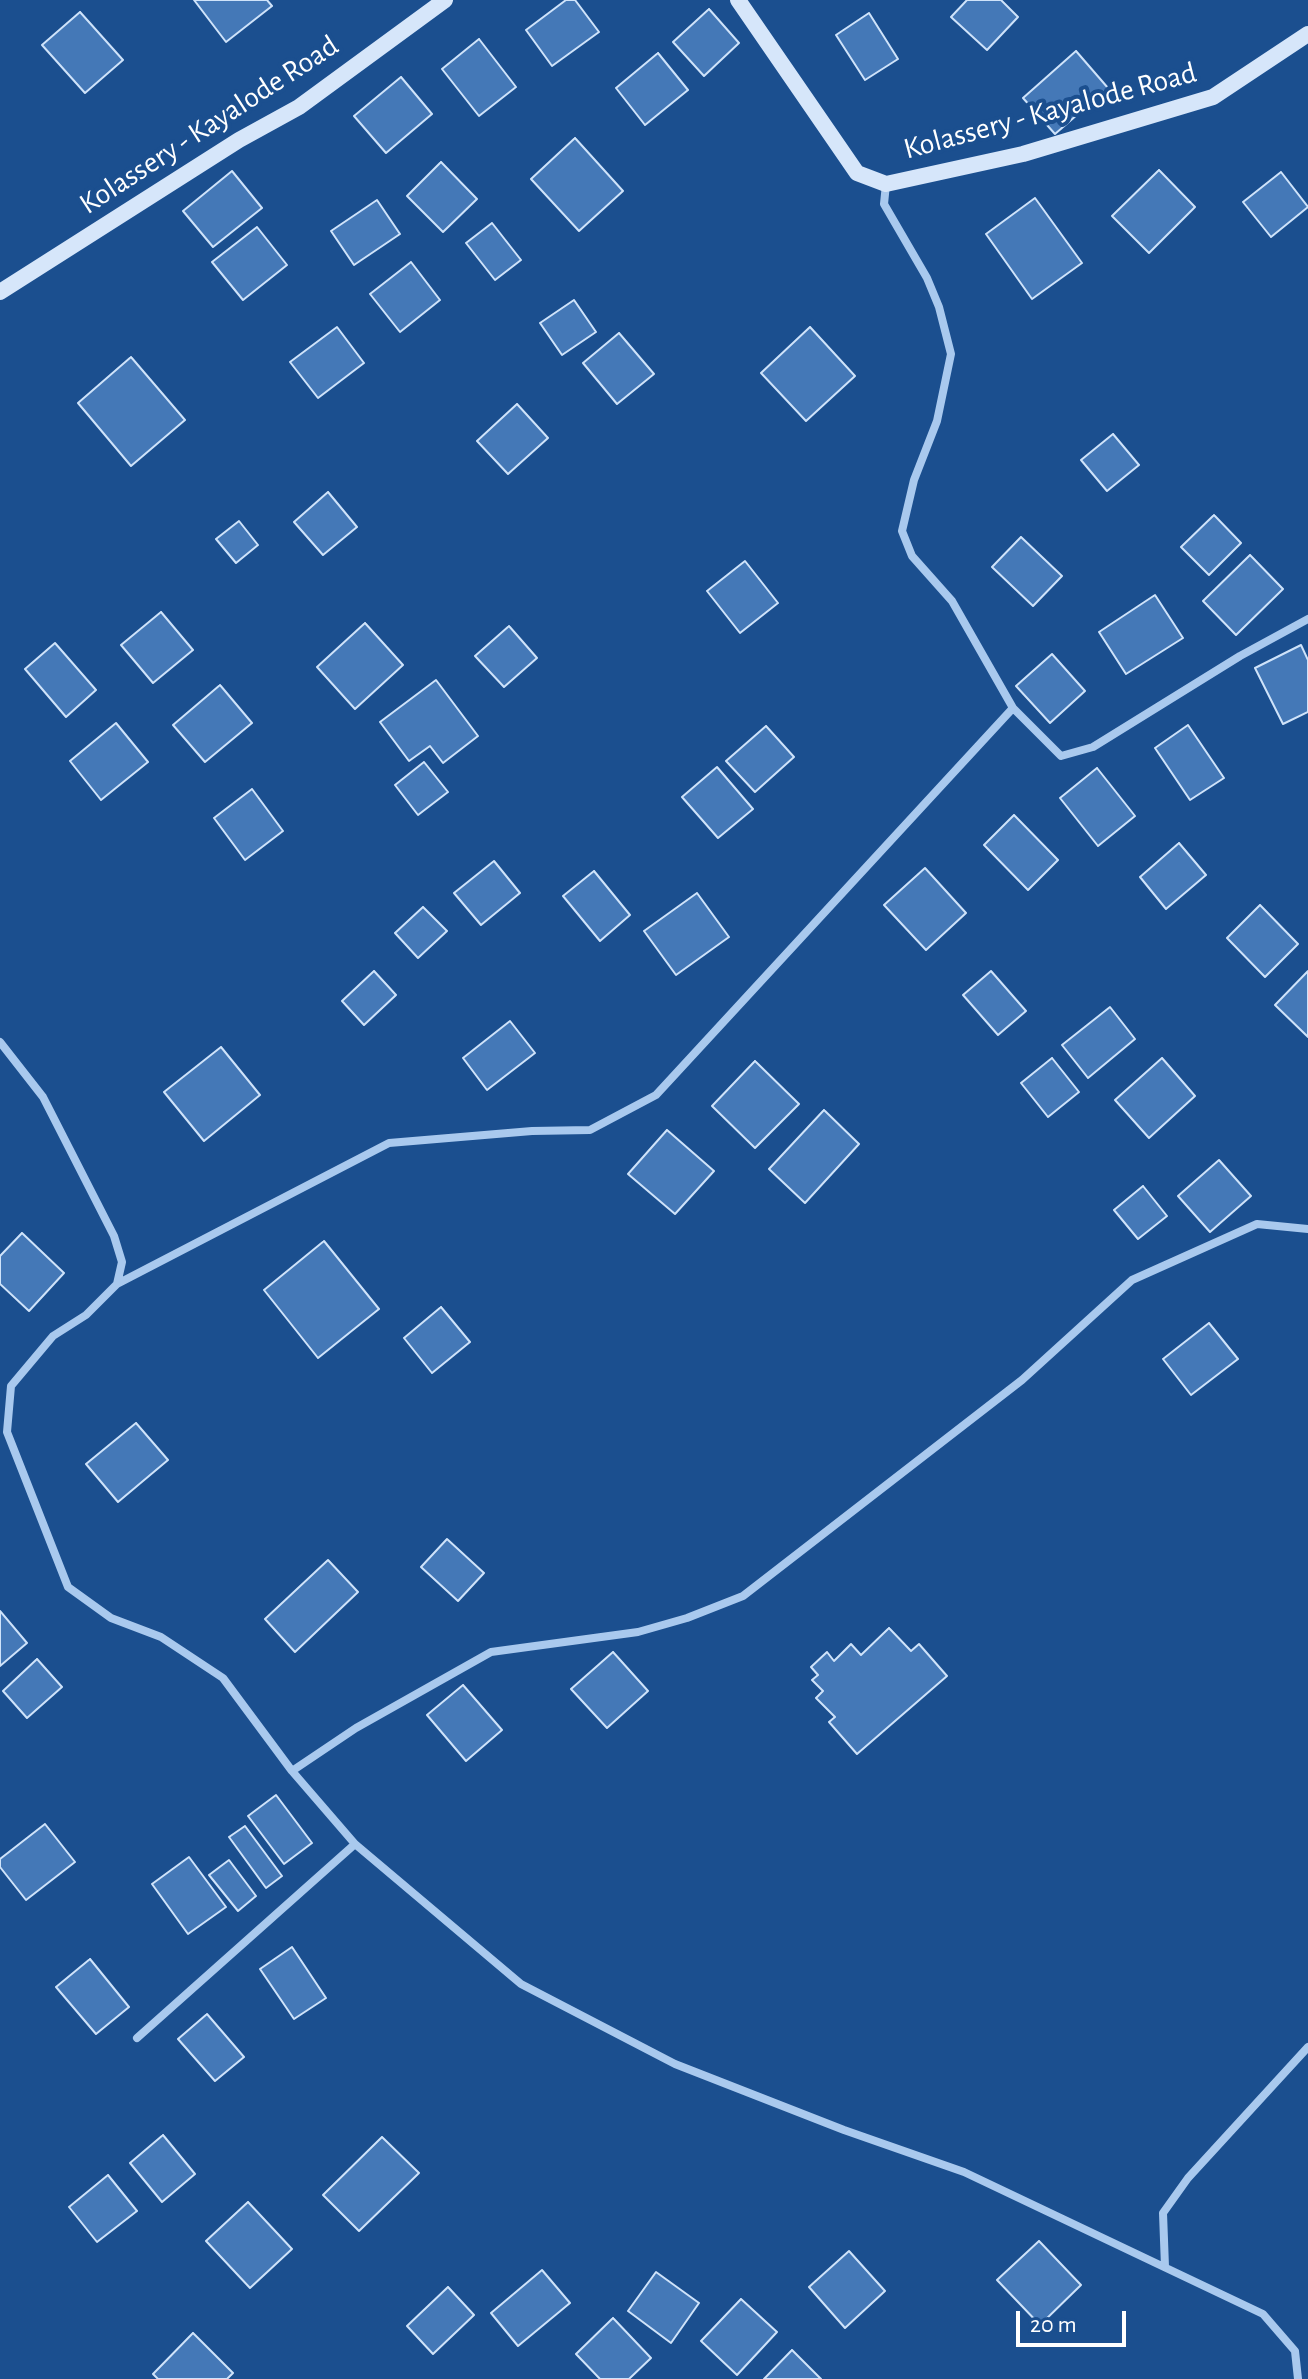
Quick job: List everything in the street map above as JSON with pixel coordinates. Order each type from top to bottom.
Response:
[{"type":"main road","name":"Kolassery - Kayalode Road","points":[[0,292],[239,140],[299,107],[445,0]]},
{"type":"main road","name":"Kolassery - Kayalode Road","points":[[738,0],[857,173],[886,184],[1023,154],[1213,97],[1308,34]]},
{"type":"street","points":[[886,184],[884,204],[927,278],[939,307],[951,354],[937,421],[914,480],[902,531],[912,556],[952,601],[1013,708],[1061,756],[1093,747],[1240,656],[1308,619]]},
{"type":"street","points":[[0,1391],[11,1386],[53,1336],[86,1315],[117,1284],[389,1143],[532,1131],[590,1130],[656,1095],[1013,708]]},
{"type":"street","points":[[0,1042],[43,1097],[114,1236],[122,1262],[117,1284]]},
{"type":"street","points":[[292,1771],[356,1728],[491,1652],[638,1632],[687,1618],[743,1596],[1022,1380],[1132,1280],[1257,1224],[1308,1229]]},
{"type":"street","points":[[11,1386],[7,1432],[68,1587],[111,1618],[161,1637],[223,1678],[292,1771],[355,1844],[521,1984],[675,2064],[844,2130],[964,2172],[1263,2314],[1295,2351],[1298,2379]]},
{"type":"street","points":[[137,2038],[355,1844]]},
{"type":"street","points":[[1165,2267],[1163,2213],[1188,2178],[1308,2047]]},
{"type":"building","points":[[194,0],[267,0],[272,6],[226,42]]},
{"type":"building","points":[[566,0],[575,0],[599,32],[552,66],[526,30]]},
{"type":"building","points":[[967,0],[1001,0],[1018,17],[987,50],[951,17]]},
{"type":"building","points":[[709,9],[739,43],[704,76],[673,42]]},
{"type":"building","points":[[80,12],[123,60],[85,93],[42,45]]},
{"type":"building","points":[[869,13],[898,59],[865,80],[836,35]]},
{"type":"building","points":[[479,39],[516,87],[479,116],[442,69]]},
{"type":"building","points":[[1076,51],[1108,88],[1055,134],[1023,98]]},
{"type":"building","points":[[658,53],[688,90],[645,125],[616,88]]},
{"type":"building","points":[[401,77],[432,114],[386,153],[354,116]]},
{"type":"building","points":[[575,138],[623,191],[579,231],[531,179]]},
{"type":"building","points":[[441,162],[477,199],[443,232],[407,196]]},
{"type":"building","points":[[1159,170],[1195,207],[1149,253],[1112,216]]},
{"type":"building","points":[[232,171],[262,208],[213,247],[183,211]]},
{"type":"building","points":[[1281,172],[1308,207],[1271,237],[1243,202]]},
{"type":"building","points":[[1035,198],[1082,263],[1032,299],[986,234]]},
{"type":"building","points":[[377,200],[400,234],[354,265],[331,231]]},
{"type":"building","points":[[492,223],[521,260],[495,280],[466,243]]},
{"type":"building","points":[[257,227],[287,265],[243,300],[212,262]]},
{"type":"building","points":[[411,262],[440,300],[400,332],[370,294]]},
{"type":"building","points":[[574,300],[596,332],[562,355],[540,323]]},
{"type":"building","points":[[337,327],[364,363],[318,398],[290,362]]},
{"type":"building","points":[[810,327],[855,376],[806,421],[761,373]]},
{"type":"building","points":[[619,333],[654,374],[617,404],[583,363]]},
{"type":"building","points":[[131,357],[185,420],[131,466],[78,403]]},
{"type":"building","points":[[517,404],[548,438],[508,474],[477,441]]},
{"type":"building","points":[[1113,434],[1139,465],[1107,491],[1081,460]]},
{"type":"building","points":[[328,492],[357,527],[323,555],[294,522]]},
{"type":"building","points":[[1214,515],[1241,543],[1209,575],[1181,547]]},
{"type":"building","points":[[239,521],[258,545],[236,563],[216,539]]},
{"type":"building","points":[[1021,537],[1062,576],[1033,606],[992,567]]},
{"type":"building","points":[[1250,555],[1283,589],[1236,635],[1203,601]]},
{"type":"building","points":[[745,561],[778,603],[740,633],[707,591]]},
{"type":"building","points":[[1155,595],[1183,638],[1126,674],[1099,632]]},
{"type":"building","points":[[161,612],[193,650],[153,683],[121,645]]},
{"type":"building","points":[[365,623],[403,665],[355,709],[317,667]]},
{"type":"building","points":[[509,626],[537,658],[504,687],[475,656]]},
{"type":"building","points":[[55,643],[96,690],[66,717],[25,669]]},
{"type":"building","points":[[1301,645],[1308,660],[1308,712],[1283,724],[1255,668]]},
{"type":"building","points":[[1052,654],[1085,691],[1050,723],[1016,686]]},
{"type":"building","points":[[436,680],[478,736],[443,763],[430,746],[409,761],[380,722]]},
{"type":"building","points":[[220,685],[252,723],[205,762],[173,725]]},
{"type":"building","points":[[116,723],[148,762],[101,800],[70,761]]},
{"type":"building","points":[[1188,725],[1224,778],[1190,800],[1155,748]]},
{"type":"building","points":[[766,726],[794,757],[755,792],[726,761]]},
{"type":"building","points":[[424,762],[448,792],[418,815],[395,785]]},
{"type":"building","points":[[717,767],[753,809],[718,838],[682,797]]},
{"type":"building","points":[[1097,768],[1135,816],[1098,846],[1060,798]]},
{"type":"building","points":[[252,789],[283,831],[245,860],[214,818]]},
{"type":"building","points":[[1014,815],[1058,860],[1028,890],[984,845]]},
{"type":"building","points":[[1179,843],[1206,875],[1166,909],[1140,877]]},
{"type":"building","points":[[494,861],[520,893],[481,925],[454,893]]},
{"type":"building","points":[[925,868],[966,913],[926,950],[884,905]]},
{"type":"building","points":[[594,871],[630,915],[600,941],[563,896]]},
{"type":"building","points":[[697,893],[729,937],[676,975],[644,931]]},
{"type":"building","points":[[1260,905],[1298,944],[1265,977],[1227,938]]},
{"type":"building","points":[[423,907],[447,931],[418,958],[395,933]]},
{"type":"building","points":[[374,971],[396,995],[364,1025],[342,1001]]},
{"type":"building","points":[[991,971],[1026,1011],[998,1035],[963,995]]},
{"type":"building","points":[[1308,971],[1308,1037],[1275,1005]]},
{"type":"building","points":[[1110,1007],[1135,1039],[1088,1078],[1062,1045]]},
{"type":"building","points":[[510,1021],[535,1053],[487,1090],[463,1058]]},
{"type":"building","points":[[221,1047],[260,1095],[204,1141],[164,1092]]},
{"type":"building","points":[[1052,1058],[1079,1092],[1048,1117],[1021,1083]]},
{"type":"building","points":[[1162,1058],[1195,1096],[1149,1138],[1115,1100]]},
{"type":"building","points":[[755,1061],[799,1104],[755,1148],[712,1106]]},
{"type":"building","points":[[824,1110],[859,1144],[805,1203],[769,1169]]},
{"type":"building","points":[[667,1130],[714,1171],[675,1214],[628,1174]]},
{"type":"building","points":[[1219,1160],[1251,1196],[1210,1232],[1178,1196]]},
{"type":"building","points":[[1143,1186],[1167,1216],[1138,1239],[1114,1210]]},
{"type":"building","points":[[22,1233],[64,1273],[29,1311],[0,1284],[0,1256]]},
{"type":"building","points":[[324,1241],[379,1309],[318,1358],[264,1290]]},
{"type":"building","points":[[441,1307],[470,1342],[432,1373],[404,1338]]},
{"type":"building","points":[[1209,1323],[1238,1359],[1191,1395],[1163,1359]]},
{"type":"building","points":[[136,1423],[168,1460],[118,1502],[86,1464]]},
{"type":"building","points":[[447,1539],[484,1573],[458,1601],[421,1567]]},
{"type":"building","points":[[328,1560],[358,1592],[295,1652],[265,1619]]},
{"type":"building","points":[[0,1611],[27,1643],[0,1666]]},
{"type":"building","points":[[889,1628],[911,1651],[919,1644],[947,1676],[857,1754],[829,1722],[835,1717],[816,1698],[823,1691],[812,1680],[818,1675],[811,1667],[827,1652],[834,1661],[851,1644],[861,1655]]},
{"type":"building","points":[[613,1652],[648,1691],[607,1728],[571,1689]]},
{"type":"building","points":[[37,1659],[62,1687],[27,1718],[3,1691]]},
{"type":"building","points":[[463,1685],[502,1730],[466,1761],[427,1715]]},
{"type":"building","points":[[276,1795],[312,1843],[284,1864],[248,1816]]},
{"type":"building","points":[[45,1824],[75,1862],[26,1900],[0,1867],[0,1859]]},
{"type":"building","points":[[245,1826],[282,1876],[266,1888],[229,1837]]},
{"type":"building","points":[[189,1857],[226,1907],[188,1934],[152,1884]]},
{"type":"building","points":[[229,1860],[256,1896],[238,1911],[209,1875]]},
{"type":"building","points":[[292,1947],[326,1998],[294,2019],[260,1969]]},
{"type":"building","points":[[90,1959],[129,2007],[96,2034],[56,1987]]},
{"type":"building","points":[[207,2014],[244,2057],[215,2081],[178,2039]]},
{"type":"building","points":[[163,2135],[195,2174],[162,2202],[130,2163]]},
{"type":"building","points":[[382,2137],[419,2173],[359,2231],[323,2195]]},
{"type":"building","points":[[108,2175],[137,2211],[97,2242],[69,2207]]},
{"type":"building","points":[[248,2202],[292,2249],[250,2288],[206,2241]]},
{"type":"building","points":[[1039,2241],[1081,2285],[1040,2325],[997,2280]]},
{"type":"building","points":[[849,2251],[885,2291],[845,2328],[809,2287]]},
{"type":"building","points":[[542,2270],[570,2303],[518,2346],[491,2313]]},
{"type":"building","points":[[656,2272],[699,2303],[671,2343],[628,2311]]},
{"type":"building","points":[[448,2287],[474,2315],[433,2354],[407,2326]]},
{"type":"building","points":[[741,2299],[777,2332],[737,2375],[701,2341]]},
{"type":"building","points":[[613,2318],[651,2358],[629,2379],[600,2379],[576,2354]]},
{"type":"building","points":[[193,2333],[233,2373],[227,2379],[158,2379],[153,2374]]},
{"type":"building","points":[[792,2350],[821,2379],[764,2379]]}]
